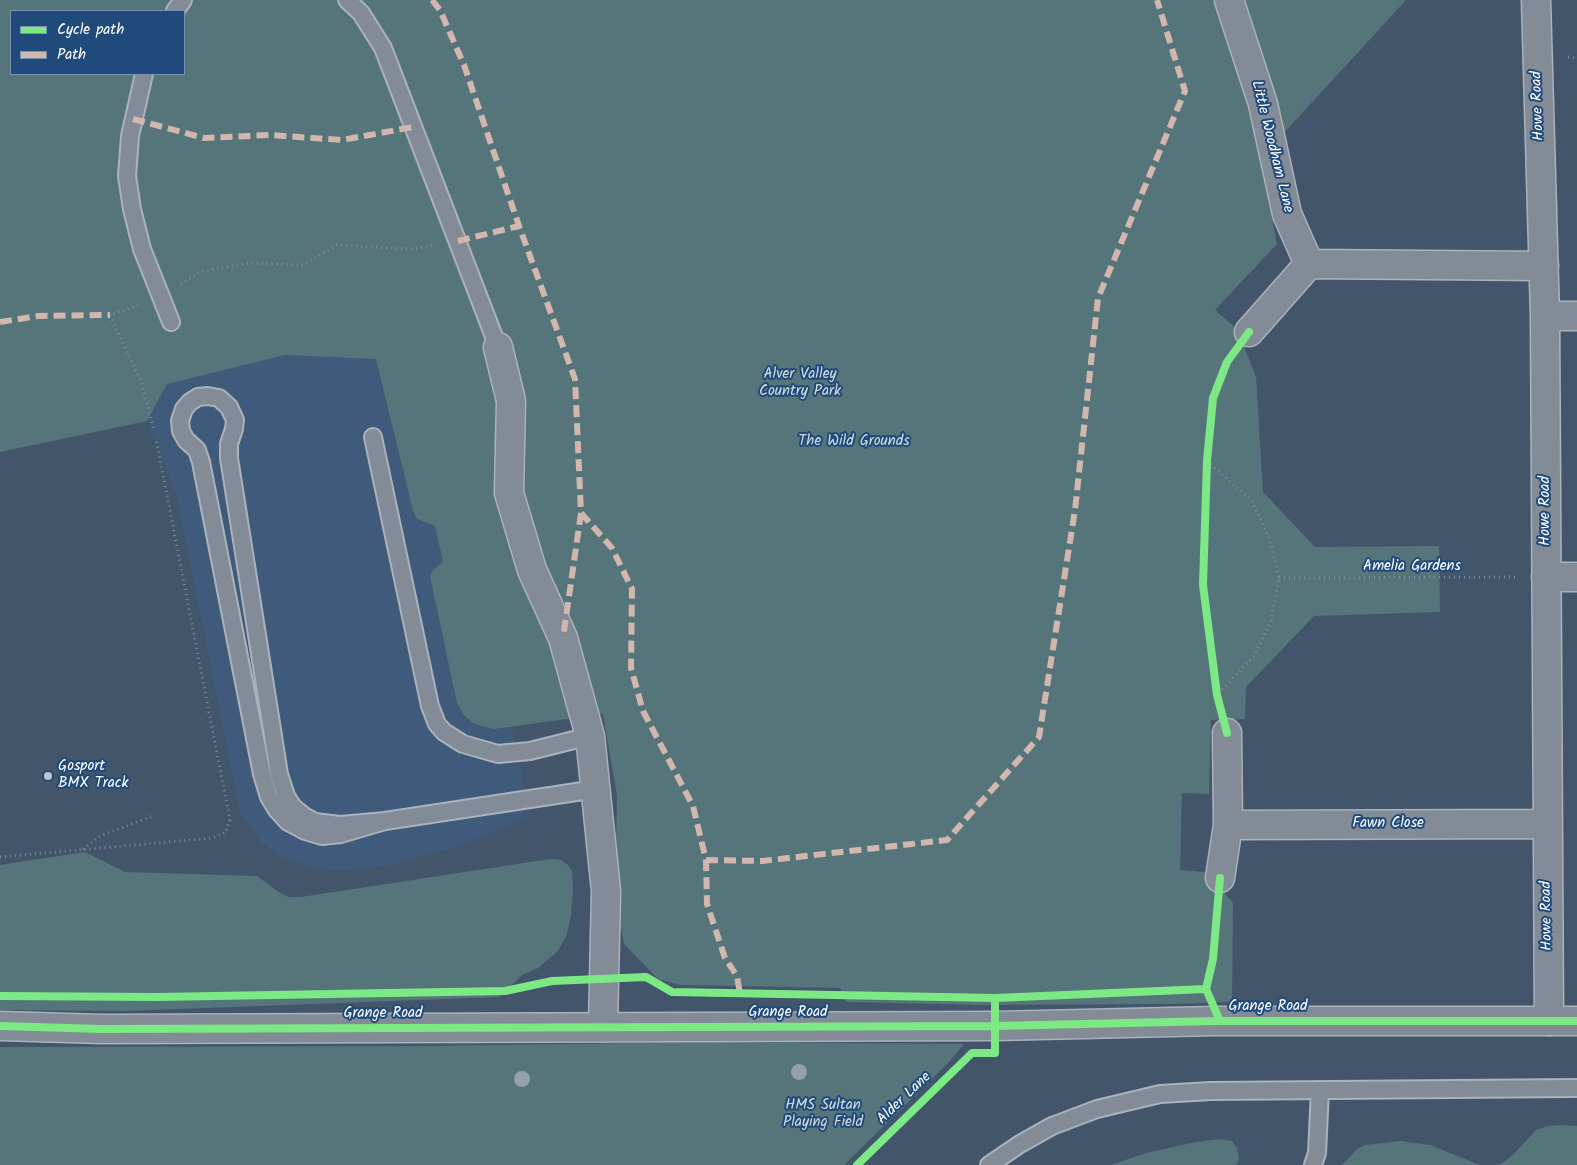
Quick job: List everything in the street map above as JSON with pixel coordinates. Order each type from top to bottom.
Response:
[{"type":"street","name":"Little Woodham Lane","points":[[1229,0],[1263,104],[1287,214],[1309,264]]},
{"type":"street","name":"Howe Road","points":[[1536,0],[1545,316],[1549,1021]]},
{"type":"street","points":[[1249,332],[1309,264],[1544,266]]},
{"type":"street","points":[[1545,316],[1577,316]]},
{"type":"street","points":[[498,347],[511,401],[509,492],[532,570],[563,638],[590,736],[606,892],[604,1027]]},
{"type":"street","points":[[1546,577],[1577,577]]},
{"type":"street","points":[[1220,878],[1228,825],[1227,733]]},
{"type":"street","name":"Fawn Close","points":[[1228,825],[1547,824]]},
{"type":"street","name":"Grange Road","points":[[0,1026],[102,1029],[995,1026],[1216,1021],[1577,1021]]},
{"type":"lane","points":[[347,0],[361,13],[382,48],[498,347]]},
{"type":"lane","points":[[144,75],[130,136],[127,176],[132,209],[142,249],[171,322]]},
{"type":"lane","points":[[385,821],[341,834],[322,836],[288,822],[276,810],[269,797],[262,774],[202,462],[197,450],[186,440],[181,431],[180,421],[184,409],[198,397],[218,398],[229,407],[235,420],[229,444],[229,458],[279,774],[286,796],[293,807],[304,816],[322,824],[340,825],[385,821],[596,789]]},
{"type":"lane","points":[[373,437],[430,706],[437,724],[444,732],[457,741],[479,750],[498,754],[530,751],[590,736]]},
{"type":"lane","points":[[989,1165],[1020,1144],[1052,1126],[1097,1109],[1144,1097],[1176,1092],[1577,1088]]},
{"type":"lane","points":[[1313,1165],[1317,1153],[1320,1090]]},
{"type":"path","points":[[0,857],[212,838],[226,832],[230,820],[153,426],[142,384],[110,315],[160,297],[200,272],[250,263],[303,265],[337,244],[411,249],[458,241]]},
{"type":"path","points":[[1206,471],[1208,452]]},
{"type":"path","points":[[1207,461],[1252,501],[1270,540],[1278,578],[1271,621],[1254,656],[1217,695]]},
{"type":"path","points":[[1216,686],[1227,733]]},
{"type":"path","points":[[83,849],[100,836],[153,816]]},
{"type":"shaded area","points":[[285,355],[376,359],[413,511],[417,519],[435,526],[443,562],[433,570],[494,729],[512,727],[530,816],[454,848],[386,866],[331,870],[287,859],[273,852],[261,842],[240,812],[176,493],[147,421],[167,384]]},
{"type":"green space","name":"The Wild Grounds","points":[[0,0],[1406,0],[1261,158],[1277,244],[1215,310],[1237,329],[1256,377],[1263,492],[1315,547],[1439,546],[1440,612],[1314,616],[1246,687],[1245,719],[1211,720],[1209,794],[1182,793],[1180,870],[1206,872],[1233,903],[1232,1002],[979,1005],[846,1002],[840,988],[680,985],[658,979],[624,944],[615,897],[617,796],[603,714],[494,729],[472,722],[464,715],[457,703],[430,576],[433,570],[443,562],[435,526],[417,519],[413,511],[376,359],[285,355],[167,384],[147,421],[0,452]]},
{"type":"green space","points":[[85,852],[125,872],[257,876],[280,893],[289,897],[301,897],[550,859],[561,860],[572,871],[571,915],[567,934],[558,951],[538,968],[522,975],[499,997],[125,1011],[0,1010],[0,865]]},
{"type":"green space","name":"HMS Sultan Playing Field","points":[[701,1042],[964,1044],[948,1063],[844,1165],[0,1165],[0,1047],[426,1046]]},
{"type":"green space","points":[[1560,1125],[1577,1126],[1577,1165],[1495,1165],[1501,1164],[1512,1156],[1536,1130]]},
{"type":"green space","points":[[1221,1139],[1232,1141],[1237,1148],[1239,1158],[1236,1165],[1111,1165],[1146,1153],[1196,1142]]},
{"type":"green space","points":[[1401,1141],[1430,1145],[1480,1165],[1342,1165],[1357,1149],[1365,1145]]},
{"type":"marked path","points":[[432,0],[440,10],[464,65],[519,226],[575,379],[581,513],[563,638]]},
{"type":"marked path","points":[[706,860],[762,861],[947,840],[1039,737],[1075,510],[1098,298],[1185,91],[1157,0]]},
{"type":"marked path","points":[[133,119],[204,138],[270,135],[342,140],[413,127]]},
{"type":"marked path","points":[[458,241],[519,226]]},
{"type":"marked path","points":[[0,322],[38,316],[110,315]]},
{"type":"marked path","points":[[581,513],[612,548],[632,589],[631,668],[643,711],[693,806],[706,860],[707,904],[725,958],[737,976],[740,994]]},
{"type":"cycle path","points":[[1227,733],[1217,695],[1203,585],[1207,461],[1213,398],[1227,362],[1249,332]]},
{"type":"cycle path","points":[[1206,989],[1213,959],[1220,878]]},
{"type":"cycle path","points":[[0,996],[157,997],[505,991],[552,981],[646,977],[672,992],[995,998],[1206,989],[1220,1021]]},
{"type":"cycle path","name":"Alder Lane","points":[[857,1165],[972,1053],[995,1053],[995,998]]},
{"type":"cycle path","points":[[0,1026],[102,1029],[995,1026],[1216,1021],[1577,1021]]},
{"type":"place","name":"Gosport BMX Track","points":[[48,776]]},
{"type":"park label","name":"Alver Valley Country Park","points":[[800,384]]}]
